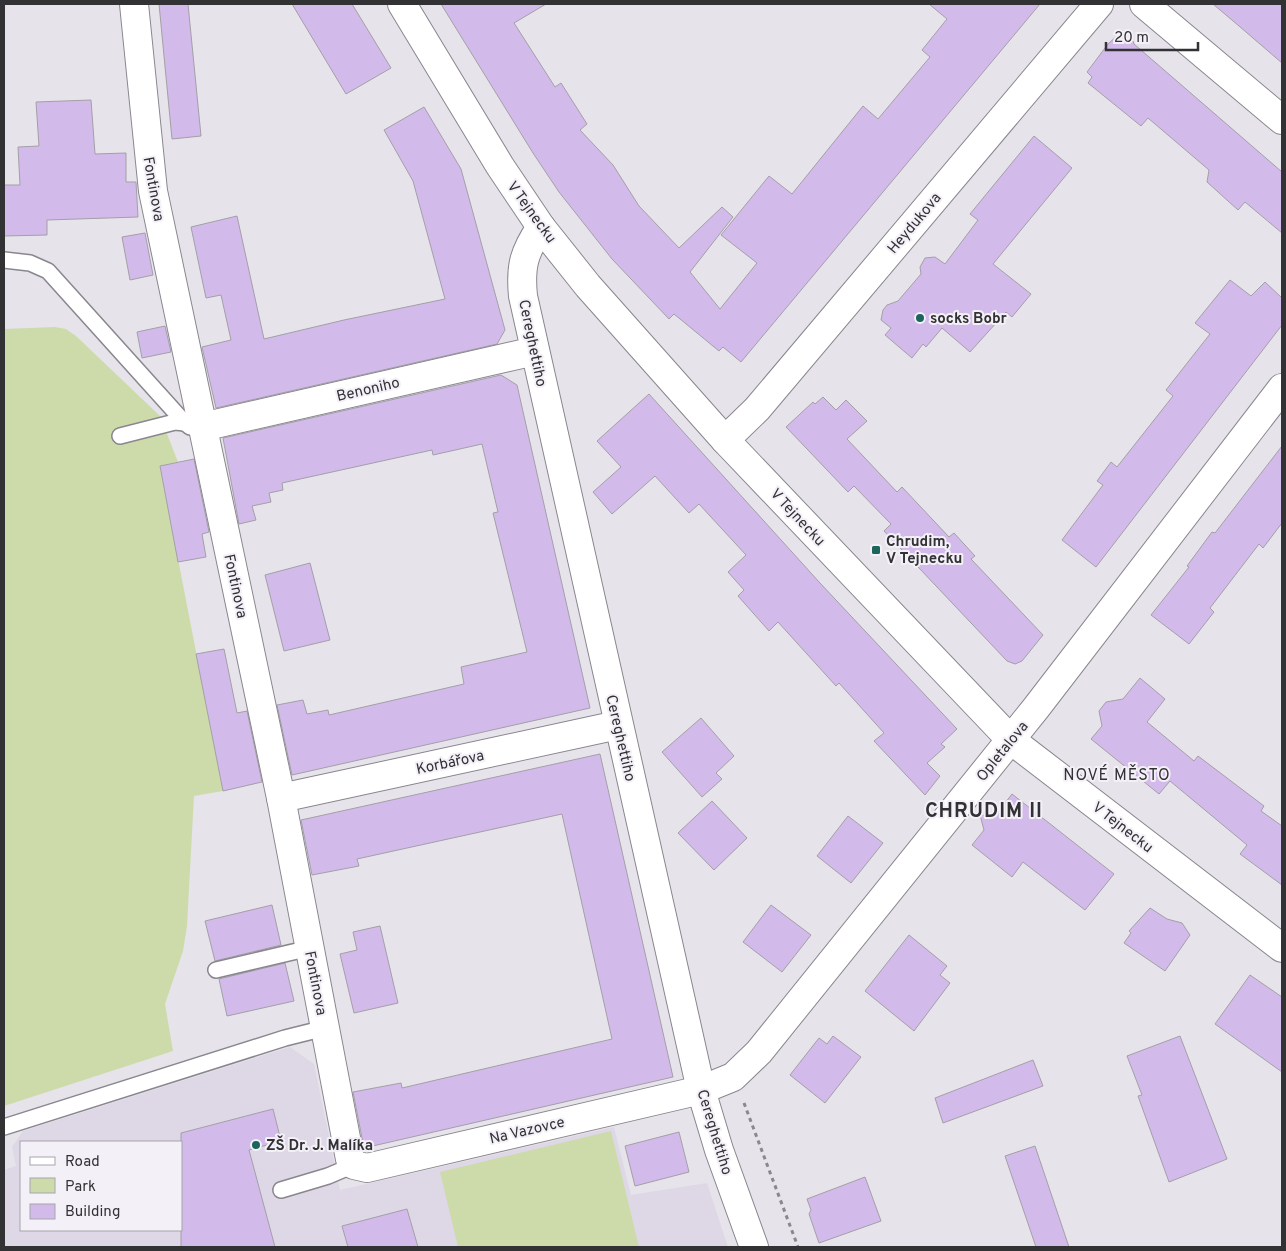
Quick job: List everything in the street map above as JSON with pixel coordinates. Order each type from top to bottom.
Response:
[{"type":"street","name":"Fontinova","points":[[134,4],[152,183],[193,425],[281,798],[350,1159],[354,1165]]},
{"type":"street","name":"V Tejnecku","points":[[402,4],[500,166],[541,227],[588,286],[725,440],[1011,740],[1282,948]]},
{"type":"street","name":"Heydukova","points":[[725,440],[757,409],[1099,4]]},
{"type":"street","points":[[1144,4],[1282,120]]},
{"type":"street","name":"Cereghettiho","points":[[541,227],[525,254],[521,279],[522,296],[701,1090],[719,1150],[754,1247]]},
{"type":"street","name":"Benoniho","points":[[193,425],[535,352]]},
{"type":"street","name":"Opletalova","points":[[701,1090],[734,1077],[759,1052],[1011,740],[1282,388]]},
{"type":"street","name":"Korbářova","points":[[281,798],[618,725]]},
{"type":"street","name":"Na Vazovce","points":[[354,1165],[367,1168],[701,1090]]},
{"type":"lane","points":[[4,260],[30,262],[39,265],[52,275],[193,425]]},
{"type":"lane","points":[[120,436],[175,422],[193,425]]},
{"type":"lane","points":[[216,970],[310,948]]},
{"type":"lane","points":[[4,1127],[285,1038],[325,1028]]},
{"type":"lane","points":[[281,1190],[328,1176],[354,1165]]},
{"type":"path","points":[[734,1077],[798,1247]]},
{"type":"shaded area","name":"ZŠ Dr. J. Malíka","points":[[290,1047],[314,1064],[340,1190],[614,1127],[631,1195],[707,1183],[728,1247],[4,1247],[4,1170],[16,1166],[12,1147],[23,1131]]},
{"type":"green space","points":[[55,327],[66,329],[76,336],[160,416],[178,462],[160,466],[223,791],[194,796],[187,926],[183,951],[165,1004],[173,1051],[4,1106],[4,329]]},
{"type":"green space","points":[[611,1131],[639,1247],[458,1247],[440,1172]]},
{"type":"building","points":[[159,4],[188,4],[201,136],[172,139]]},
{"type":"building","points":[[292,4],[352,4],[391,68],[346,94]]},
{"type":"building","points":[[441,4],[546,4],[514,23],[555,87],[561,83],[587,124],[580,130],[613,165],[639,206],[679,248],[722,207],[733,217],[690,272],[720,309],[757,263],[721,235],[769,176],[792,194],[863,106],[878,119],[930,57],[922,50],[947,19],[929,4],[1040,4],[741,362],[723,347],[719,351],[674,314],[669,319],[612,259],[559,192]]},
{"type":"building","points":[[1213,4],[1282,4],[1282,63],[1239,26]]},
{"type":"building","points":[[1119,34],[1133,41],[1134,44],[1282,172],[1282,233],[1245,202],[1238,210],[1207,182],[1209,170],[1148,118],[1141,126],[1088,83],[1092,77],[1087,72],[1108,44]]},
{"type":"building","points":[[91,100],[95,154],[126,153],[126,182],[136,182],[138,217],[47,220],[47,235],[4,236],[4,185],[20,185],[18,147],[39,146],[36,102]]},
{"type":"building","points":[[424,107],[461,169],[505,330],[497,344],[216,408],[202,347],[231,340],[221,295],[206,298],[191,227],[237,216],[264,339],[445,299],[413,181],[384,130]]},
{"type":"building","points":[[1034,136],[1072,168],[993,264],[1031,294],[1012,317],[1006,312],[970,352],[942,328],[926,347],[923,344],[912,358],[885,335],[891,328],[881,320],[883,310],[887,305],[898,301],[921,274],[920,267],[925,258],[935,257],[945,264],[978,220],[970,214]]},
{"type":"building","points":[[145,233],[153,275],[130,280],[122,237]]},
{"type":"building","points":[[1230,280],[1251,296],[1265,282],[1282,298],[1282,325],[1096,567],[1062,540],[1103,485],[1097,481],[1111,462],[1117,467],[1173,396],[1166,390],[1210,334],[1195,323]]},
{"type":"building","points":[[165,326],[171,352],[142,358],[137,332]]},
{"type":"building","points":[[501,375],[517,385],[590,708],[292,775],[277,705],[303,700],[307,714],[328,710],[329,715],[464,684],[461,667],[527,652],[493,513],[498,512],[482,444],[433,455],[432,450],[282,483],[283,490],[269,493],[271,502],[252,506],[256,520],[239,524],[223,438]]},
{"type":"building","points":[[649,394],[820,583],[957,729],[941,744],[945,747],[927,763],[940,776],[925,795],[874,741],[884,733],[839,683],[836,686],[778,622],[769,631],[738,596],[744,590],[728,572],[746,555],[699,504],[689,513],[655,476],[612,514],[593,492],[621,467],[597,441]]},
{"type":"building","points":[[823,397],[836,410],[846,400],[867,421],[847,439],[897,492],[902,487],[949,537],[954,533],[975,556],[971,559],[1043,635],[1022,661],[1015,664],[1007,661],[884,531],[891,524],[854,486],[848,492],[786,427],[813,402],[815,404]]},
{"type":"building","points":[[1282,446],[1282,523],[1263,548],[1259,544],[1210,608],[1214,612],[1189,644],[1151,615],[1189,567],[1187,566],[1212,532],[1215,533]]},
{"type":"building","points":[[194,459],[209,532],[202,534],[206,557],[178,562],[160,466]]},
{"type":"building","points":[[310,563],[330,640],[284,651],[265,575]]},
{"type":"building","points":[[224,649],[237,713],[247,711],[262,782],[223,791],[196,654]]},
{"type":"building","points":[[1140,678],[1165,699],[1147,722],[1194,761],[1198,756],[1264,806],[1261,811],[1282,826],[1282,885],[1240,854],[1247,845],[1170,781],[1159,794],[1091,739],[1102,726],[1099,711],[1106,702],[1123,699]]},
{"type":"building","points":[[701,718],[734,756],[716,773],[722,779],[702,797],[662,752]]},
{"type":"building","points":[[600,754],[673,1077],[364,1148],[353,1092],[401,1083],[402,1088],[612,1039],[562,814],[357,859],[359,866],[312,875],[301,820]]},
{"type":"building","points":[[1012,794],[1114,874],[1085,910],[1023,862],[1012,877],[972,845],[984,830],[980,815],[995,816]]},
{"type":"building","points":[[712,801],[747,838],[714,870],[678,833]]},
{"type":"building","points":[[848,816],[883,843],[851,883],[817,856]]},
{"type":"building","points":[[272,905],[281,945],[215,961],[205,921]]},
{"type":"building","points":[[771,905],[811,935],[782,972],[743,942]]},
{"type":"building","points":[[1150,908],[1167,919],[1182,923],[1190,935],[1165,971],[1124,943],[1131,933],[1129,931]]},
{"type":"building","points":[[380,926],[398,1003],[354,1013],[340,954],[357,950],[353,932]]},
{"type":"building","points":[[909,935],[947,966],[940,975],[950,983],[914,1031],[865,991]]},
{"type":"building","points":[[285,963],[294,1001],[227,1016],[219,979]]},
{"type":"building","points":[[1250,975],[1282,997],[1282,1072],[1215,1024]]},
{"type":"building","points":[[833,1036],[861,1057],[825,1103],[790,1075],[819,1038],[827,1044]]},
{"type":"building","points":[[1180,1036],[1227,1159],[1169,1182],[1138,1096],[1142,1095],[1127,1056]]},
{"type":"building","points":[[1033,1060],[1043,1086],[943,1123],[935,1098]]},
{"type":"building","points":[[273,1109],[281,1141],[249,1150],[275,1247],[181,1247],[181,1133]]},
{"type":"building","points":[[679,1132],[689,1172],[635,1186],[625,1146]]},
{"type":"building","points":[[1035,1146],[1069,1247],[1036,1247],[1005,1156]]},
{"type":"building","points":[[865,1177],[881,1221],[819,1243],[809,1214],[811,1210],[807,1199]]},
{"type":"building","points":[[407,1209],[418,1247],[348,1247],[342,1226]]},
{"type":"place","name":"socks Bobr","points":[[920,318]]},
{"type":"place","name":"Chrudim, V Tejnecku","points":[[876,550]]},
{"type":"place","name":"ZŠ Dr. J. Malíka","points":[[256,1145]]},
{"type":"district","name":"NOVÉ MĚSTO","points":[[1117,774]]},
{"type":"district","name":"CHRUDIM II","points":[[984,810]]}]
